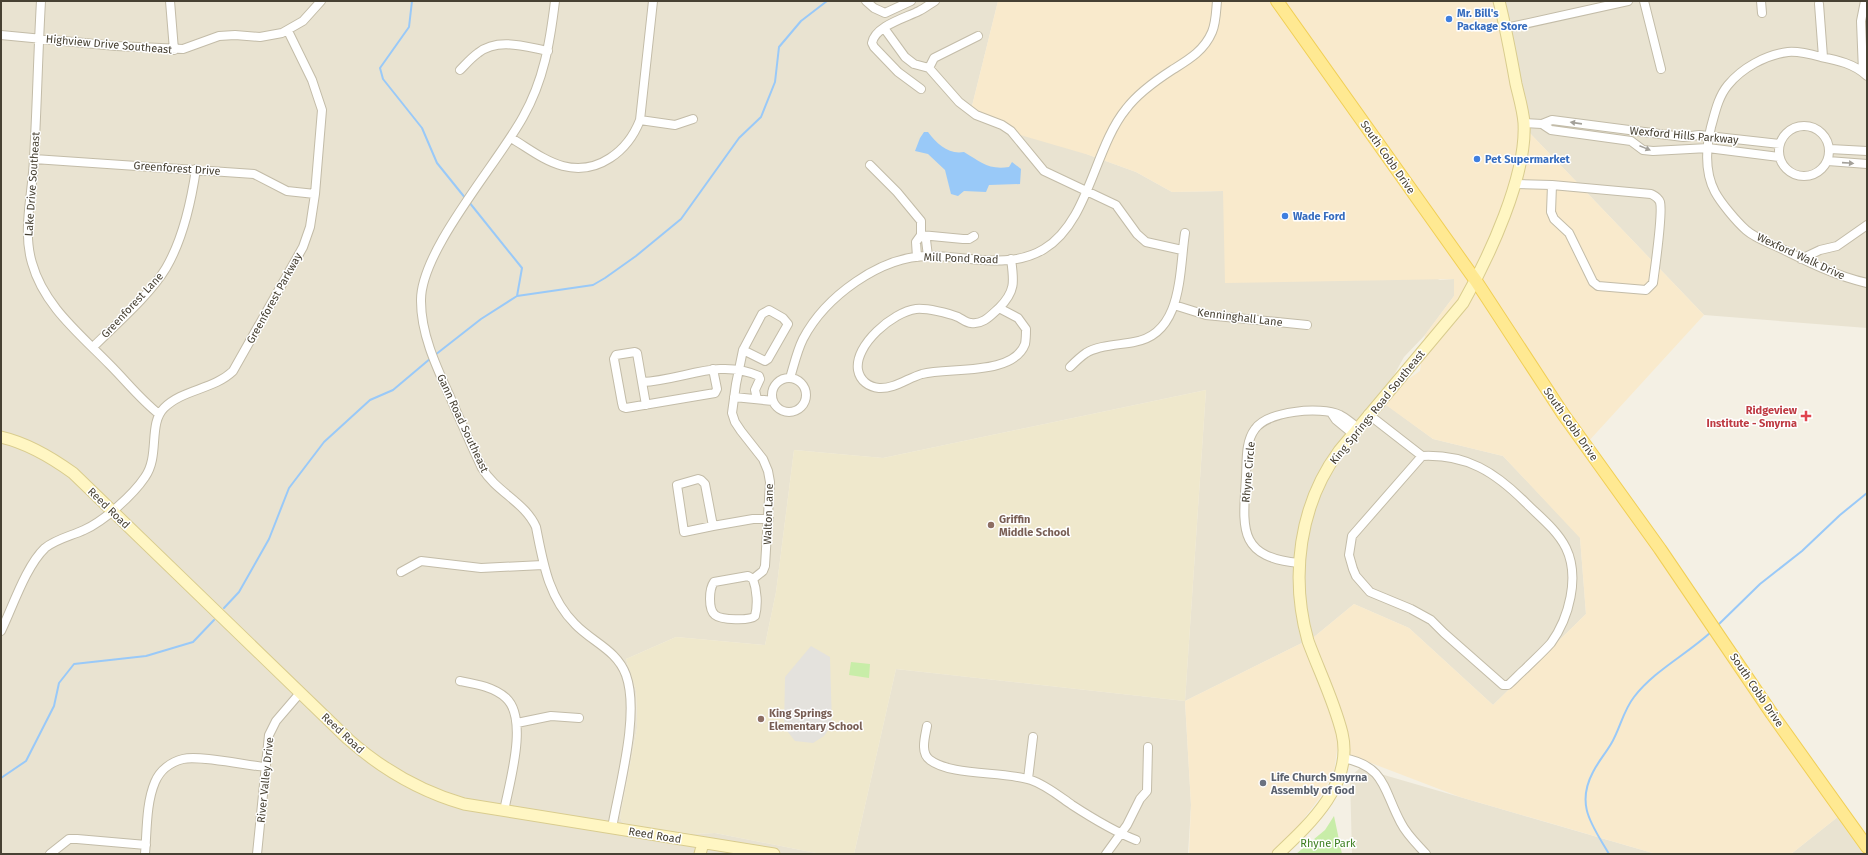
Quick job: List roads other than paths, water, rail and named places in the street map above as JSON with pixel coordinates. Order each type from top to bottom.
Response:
[{"type":"main road","name":"South Cobb Drive","points":[[1277,1],[1476,281],[1563,414],[1660,550],[1772,714],[1867,847]]},
{"type":"street","name":"Lake Drive Southeast","points":[[42,1],[38,38],[34,159],[28,225],[28,247],[32,263],[48,299],[64,318],[159,414]]},
{"type":"street","points":[[170,1],[174,50]]},
{"type":"street","name":"Highview Drive Southeast","points":[[1,35],[174,50],[190,48],[218,36],[260,37],[288,31],[310,16],[321,1]]},
{"type":"street","name":"Gann Road Southeast","points":[[555,1],[548,51],[537,88],[511,138],[466,203],[440,246],[430,266],[423,288],[422,311],[430,348],[440,374],[471,446],[487,476],[500,490],[521,506],[533,520],[536,527],[543,565],[552,589],[568,617],[583,632],[616,657],[622,666],[627,679],[630,724],[612,828]]},
{"type":"street","points":[[511,138],[553,163],[571,167],[587,167],[602,163],[616,154],[632,138],[640,120],[653,1]]},
{"type":"street","points":[[866,1],[880,12],[885,13],[911,1]]},
{"type":"street","points":[[921,89],[898,72],[872,43],[874,38],[884,28],[921,10],[935,1]]},
{"type":"street","name":"Mill Pond Road","points":[[790,378],[802,340],[810,327],[851,285],[884,264],[928,256],[989,260],[1019,259],[1044,249],[1062,233],[1072,221],[1110,136],[1126,109],[1141,93],[1190,59],[1206,43],[1213,31],[1216,1]]},
{"type":"street","name":"King Springs Road Southeast","points":[[1278,854],[1307,825],[1326,801],[1337,782],[1343,758],[1343,742],[1338,719],[1304,626],[1299,591],[1299,563],[1305,523],[1314,494],[1330,462],[1368,414],[1463,303],[1476,281],[1501,224],[1514,184],[1522,149],[1524,123],[1506,28],[1499,1]]},
{"type":"street","points":[[1506,28],[1628,1]]},
{"type":"street","points":[[1644,1],[1661,69]]},
{"type":"street","points":[[1761,1],[1762,13]]},
{"type":"street","points":[[1864,1],[1861,21],[1865,74]]},
{"type":"street","points":[[1819,4],[1824,57]]},
{"type":"street","points":[[884,28],[906,57],[914,64],[929,68],[959,102],[976,115],[1002,125],[1011,131],[1044,171],[1116,206],[1137,234],[1146,242],[1182,250]]},
{"type":"street","name":"Greenforest Parkway","points":[[159,414],[175,400],[222,380],[237,365],[303,247],[310,227],[315,194],[322,110],[312,80],[288,31]]},
{"type":"street","points":[[929,68],[934,58],[978,36]]},
{"type":"street","points":[[460,70],[478,52],[496,44],[515,45],[548,51]]},
{"type":"street","name":"Wexford Walk Drive","points":[[1865,74],[1859,69],[1839,60],[1788,52],[1771,56],[1748,67],[1727,86],[1716,106],[1709,136],[1707,166],[1715,192],[1746,230],[1757,237],[1834,273],[1867,283]]},
{"type":"street","points":[[640,120],[675,125],[693,119]]},
{"type":"street","name":"Wexford Hills Parkway","points":[[1524,123],[1542,124],[1552,120],[1683,137],[1709,136],[1780,144]]},
{"type":"street","name":"Wexford Hills Parkway","points":[[1542,124],[1551,130],[1631,141],[1643,150],[1653,151],[1708,148],[1779,157]]},
{"type":"street","points":[[1598,136],[1600,126]]},
{"type":"street","points":[[1802,126],[1807,126],[1821,132],[1827,140],[1830,149],[1828,161],[1823,169],[1816,174],[1807,177],[1798,176],[1789,172],[1779,157],[1780,144],[1784,135],[1792,129],[1802,126]]},
{"type":"street","points":[[1830,149],[1867,151]]},
{"type":"street","name":"Greenforest Drive","points":[[34,159],[254,174],[287,191],[315,194]]},
{"type":"street","points":[[1828,161],[1867,164]]},
{"type":"street","points":[[870,165],[897,192],[921,222],[921,235],[916,242],[917,257]]},
{"type":"street","name":"Greenforest Lane","points":[[93,347],[154,285],[166,269],[174,252],[192,198],[196,169]]},
{"type":"street","points":[[1514,184],[1552,185],[1651,194],[1657,197],[1660,203],[1659,227],[1653,283],[1650,287],[1646,290],[1598,286],[1593,282],[1569,233],[1554,219],[1551,206],[1552,185]]},
{"type":"street","points":[[1801,258],[1820,250],[1837,246],[1867,225]]},
{"type":"street","points":[[1070,367],[1091,351],[1137,342],[1150,337],[1165,324],[1174,305],[1185,233]]},
{"type":"street","points":[[921,235],[963,239],[969,239],[974,236]]},
{"type":"street","points":[[921,235],[926,240],[928,256]]},
{"type":"street","points":[[999,308],[1018,318],[1026,329],[1025,343],[1018,355],[1006,362],[986,367],[922,374],[885,388],[869,385],[859,376],[857,365],[868,341],[886,323],[906,312],[917,309],[941,312],[958,317],[971,324],[982,323],[1009,298],[1014,280],[1012,259]]},
{"type":"street","name":"Kenninghall Lane","points":[[1174,305],[1206,315],[1307,325]]},
{"type":"street","name":"Walton Lane","points":[[743,350],[763,360],[768,359],[788,327],[787,322],[772,311],[764,312],[743,350],[734,397],[732,413],[736,422],[759,453],[768,471],[770,482],[766,566],[763,571],[753,579]]},
{"type":"street","points":[[646,405],[637,353],[621,353],[615,357],[623,407],[626,408],[646,405],[715,393],[717,389],[713,369]]},
{"type":"street","points":[[642,382],[713,369],[739,370],[744,376],[758,380],[760,379],[776,385]]},
{"type":"street","points":[[790,378],[802,384],[806,390],[806,397],[804,404],[798,410],[784,411],[778,408],[773,401],[772,392],[776,385],[784,379],[790,378]]},
{"type":"street","points":[[758,399],[755,390],[760,379]]},
{"type":"street","points":[[734,397],[773,401]]},
{"type":"street","name":"Rhyne Circle","points":[[1299,563],[1275,559],[1263,554],[1254,546],[1247,534],[1244,515],[1249,443],[1252,433],[1269,418],[1313,410],[1340,415],[1355,431]]},
{"type":"street","points":[[1,630],[28,573],[39,554],[59,540],[85,530],[112,511],[134,490],[148,473],[154,457],[156,425],[159,414]]},
{"type":"street","points":[[1368,414],[1422,456],[1455,458],[1484,469],[1497,477],[1513,490],[1553,530],[1565,547],[1569,556],[1572,584],[1562,623],[1550,643],[1508,685],[1503,685],[1480,666],[1431,620],[1411,609],[1370,592],[1356,576],[1353,569],[1349,555],[1349,546],[1352,536],[1422,456]]},
{"type":"street","name":"Reed Road","points":[[1,437],[28,446],[57,462],[80,480],[362,752],[396,776],[419,788],[451,800],[504,811],[774,854]]},
{"type":"street","points":[[713,526],[707,490],[703,481],[698,479],[677,485],[684,532],[753,519],[769,518]]},
{"type":"street","points":[[401,572],[421,561],[481,568],[543,565]]},
{"type":"street","points":[[748,576],[753,579],[756,591],[756,609],[752,618],[722,618],[714,614],[711,596],[712,585],[714,582],[748,576]]},
{"type":"street","points":[[460,681],[486,687],[507,699],[514,712],[517,723],[517,740],[504,811]]},
{"type":"street","name":"River Valley Drive","points":[[257,854],[264,767],[268,740],[273,725],[300,693]]},
{"type":"street","points":[[517,723],[551,716],[579,718]]},
{"type":"street","points":[[927,726],[924,749],[929,760],[936,764],[958,770],[995,773],[1028,779],[1045,786],[1076,808],[1120,834],[1136,840]]},
{"type":"street","points":[[1028,779],[1033,737]]},
{"type":"street","points":[[1106,854],[1147,790],[1148,747]]},
{"type":"street","points":[[1343,758],[1368,766],[1380,777],[1402,825],[1426,854]]},
{"type":"street","points":[[145,854],[150,803],[155,782],[163,770],[174,762],[184,759],[197,759],[264,767]]},
{"type":"street","points":[[50,854],[64,842],[73,839],[146,845]]},
{"type":"street","points":[[700,854],[702,842]]},
{"type":"water","points":[[924,132],[928,132],[935,141],[944,148],[953,152],[964,152],[980,162],[990,166],[1002,168],[1009,167],[1012,162],[1021,169],[1020,184],[989,185],[986,192],[964,191],[958,196],[951,194],[945,170],[928,154],[915,151]]},
{"type":"waterway","points":[[412,1],[409,27],[380,68],[383,79],[422,128],[437,163],[466,199]]},
{"type":"waterway","points":[[435,355],[481,319],[517,296],[593,285],[636,256],[681,219],[739,138],[761,117],[775,82],[779,47],[801,21],[827,1]]},
{"type":"waterway","points":[[469,202],[522,268],[517,296]]},
{"type":"waterway","points":[[224,608],[239,592],[269,539],[289,488],[324,442],[370,400],[393,390],[431,358]]},
{"type":"waterway","points":[[1717,626],[1760,584],[1802,551],[1840,515],[1867,493]]},
{"type":"waterway","points":[[1,778],[26,761],[54,706],[59,683],[74,664],[146,656],[193,642],[214,620]]},
{"type":"waterway","points":[[1609,854],[1592,825],[1586,806],[1588,784],[1593,772],[1611,744],[1630,702],[1642,687],[1711,632]]},
{"type":"place","name":"Mr. Bill's Package Store","points":[[1449,19]]},
{"type":"place","name":"Pet Supermarket","points":[[1477,159]]},
{"type":"place","name":"Wade Ford","points":[[1285,216]]},
{"type":"place","name":"Ridgeview Institute - Smyrna","points":[[1806,416]]},
{"type":"place","name":"Griffin Middle School","points":[[991,525]]},
{"type":"place","name":"King Springs Elementary School","points":[[761,719]]},
{"type":"place","name":"Life Church Smyrna Assembly of God","points":[[1263,783]]},
{"type":"park label","name":"Rhyne Park","points":[[1328,843]]}]
